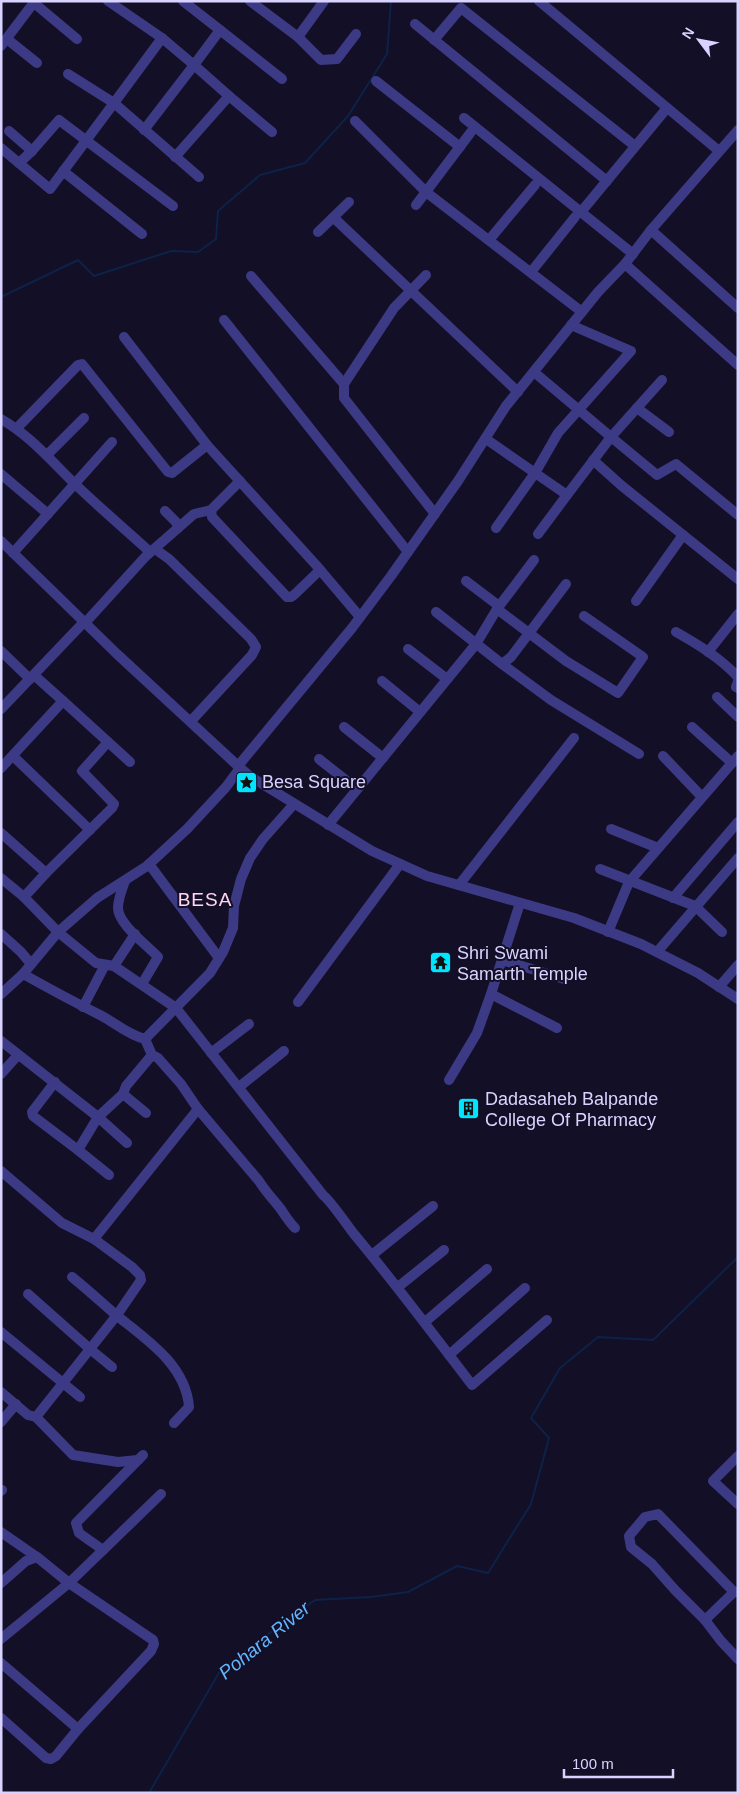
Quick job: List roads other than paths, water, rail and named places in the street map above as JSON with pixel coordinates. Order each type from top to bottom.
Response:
[{"type":"street","points":[[108,1],[162,38],[272,132]]},
{"type":"street","points":[[183,1],[282,79]]},
{"type":"street","points":[[250,1],[298,37],[321,60],[337,58],[356,34]]},
{"type":"street","points":[[539,1],[719,151]]},
{"type":"street","points":[[37,62],[4,43],[34,2],[77,39]]},
{"type":"street","points":[[298,37],[322,2]]},
{"type":"street","points":[[434,40],[461,8],[636,146]]},
{"type":"street","points":[[415,24],[607,181]]},
{"type":"street","points":[[144,130],[220,30]]},
{"type":"street","points":[[1,148],[50,189],[162,38]]},
{"type":"street","points":[[68,74],[114,103],[199,177]]},
{"type":"street","points":[[376,80],[460,147]]},
{"type":"street","points":[[176,157],[229,96]]},
{"type":"street","points":[[531,272],[667,108]]},
{"type":"street","points":[[464,118],[578,214],[633,254]]},
{"type":"street","points":[[19,163],[60,120],[173,206]]},
{"type":"street","points":[[355,121],[426,192],[582,312]]},
{"type":"street","points":[[1,994],[23,974],[58,932],[97,898],[149,864],[226,787],[239,767],[360,617],[435,514],[486,439],[492,427],[518,392],[598,292],[625,264],[738,130]]},
{"type":"street","points":[[8,131],[32,151]]},
{"type":"street","points":[[416,205],[471,132]]},
{"type":"street","points":[[63,171],[142,234]]},
{"type":"street","points":[[489,240],[535,185]]},
{"type":"street","points":[[318,232],[349,202]]},
{"type":"street","points":[[334,218],[518,392]]},
{"type":"street","points":[[652,230],[738,308]]},
{"type":"street","points":[[625,264],[738,365]]},
{"type":"street","points":[[426,275],[394,308],[344,384],[344,398],[435,514]]},
{"type":"street","points":[[251,276],[344,384]]},
{"type":"street","points":[[224,320],[408,552]]},
{"type":"street","points":[[496,528],[535,473],[558,433],[631,351],[571,325]]},
{"type":"street","points":[[124,337],[207,445],[360,617]]},
{"type":"street","points":[[17,428],[78,365],[82,364],[168,472],[172,473],[207,445]]},
{"type":"street","points":[[534,372],[658,475],[676,464],[738,515]]},
{"type":"street","points":[[538,534],[611,436],[662,380]]},
{"type":"street","points":[[637,408],[669,432]]},
{"type":"street","points":[[47,455],[84,418]]},
{"type":"street","points":[[1,419],[17,428],[75,484],[153,551],[169,559],[251,639],[256,647],[252,655],[191,721]]},
{"type":"street","points":[[486,439],[567,495]]},
{"type":"street","points":[[13,553],[112,442]]},
{"type":"street","points":[[593,460],[738,579]]},
{"type":"street","points":[[1,474],[48,514]]},
{"type":"street","points":[[1,709],[153,551],[194,514],[211,510],[240,481]]},
{"type":"street","points":[[211,510],[212,517],[287,597],[295,594],[320,570]]},
{"type":"street","points":[[165,511],[176,522],[178,528]]},
{"type":"street","points":[[636,602],[684,536]]},
{"type":"street","points":[[1,541],[84,623],[239,767],[251,777],[294,804],[372,852],[427,876],[574,918],[656,952],[698,973],[738,999]]},
{"type":"street","points":[[328,825],[476,644],[498,608],[534,560]]},
{"type":"street","points":[[466,581],[566,661],[618,693],[643,657],[584,616]]},
{"type":"street","points":[[502,664],[511,657],[530,634],[566,584]]},
{"type":"street","points":[[436,612],[551,700],[640,754]]},
{"type":"street","points":[[708,652],[738,614]]},
{"type":"street","points":[[676,632],[728,666],[738,677]]},
{"type":"street","points":[[408,649],[446,679]]},
{"type":"street","points":[[1,651],[63,702],[130,762]]},
{"type":"street","points":[[382,681],[420,712]]},
{"type":"street","points":[[738,681],[738,688]]},
{"type":"street","points":[[717,697],[738,717]]},
{"type":"street","points":[[1,768],[63,702]]},
{"type":"street","points":[[608,932],[630,881],[735,759],[692,726]]},
{"type":"street","points":[[344,727],[382,758]]},
{"type":"street","points":[[459,885],[574,738]]},
{"type":"street","points":[[24,897],[112,808],[114,804],[82,771],[108,742]]},
{"type":"street","points":[[13,756],[90,830]]},
{"type":"street","points":[[664,756],[702,797]]},
{"type":"street","points":[[319,759],[357,789]]},
{"type":"street","points":[[145,1039],[210,973],[233,928],[234,906],[241,879],[250,858],[263,839],[294,804]]},
{"type":"street","points":[[673,898],[738,822]]},
{"type":"street","points":[[612,829],[658,848]]},
{"type":"street","points":[[1,833],[46,873]]},
{"type":"street","points":[[656,952],[738,858]]},
{"type":"street","points":[[149,864],[219,958]]},
{"type":"street","points":[[298,1002],[400,864]]},
{"type":"street","points":[[600,869],[695,906],[722,932]]},
{"type":"street","points":[[1,878],[24,897],[58,932],[96,963],[110,965],[142,984],[176,1008],[425,1322],[472,1385],[547,1320]]},
{"type":"street","points":[[125,881],[118,903],[118,911],[124,923],[158,957],[142,984]]},
{"type":"street","points":[[449,1080],[477,1033],[520,903]]},
{"type":"street","points":[[1,934],[31,964]]},
{"type":"street","points":[[83,1007],[110,965],[135,934]]},
{"type":"street","points":[[502,960],[564,979]]},
{"type":"street","points":[[719,987],[738,965]]},
{"type":"street","points":[[23,974],[135,1036],[145,1039],[152,1055],[158,1058],[181,1084],[198,1109],[259,1181],[295,1228]]},
{"type":"street","points":[[491,994],[557,1028]]},
{"type":"street","points":[[211,1053],[249,1024]]},
{"type":"street","points":[[1,1041],[55,1082],[127,1143]]},
{"type":"street","points":[[239,1087],[284,1051]]},
{"type":"street","points":[[1,1074],[18,1055]]},
{"type":"street","points":[[78,1150],[98,1117],[123,1094],[126,1086],[152,1055]]},
{"type":"street","points":[[55,1082],[32,1112],[33,1116],[109,1175]]},
{"type":"street","points":[[123,1094],[146,1113]]},
{"type":"street","points":[[94,1239],[198,1109]]},
{"type":"street","points":[[1,1171],[62,1223],[94,1239],[132,1267],[140,1275],[141,1280],[117,1315],[36,1417]]},
{"type":"street","points":[[372,1255],[433,1206]]},
{"type":"street","points":[[398,1288],[444,1250]]},
{"type":"street","points":[[425,1322],[487,1270]]},
{"type":"street","points":[[72,1277],[154,1345],[183,1381],[189,1398],[189,1406],[174,1423]]},
{"type":"street","points":[[449,1354],[525,1288]]},
{"type":"street","points":[[28,1294],[112,1367]]},
{"type":"street","points":[[1,1332],[80,1397]]},
{"type":"street","points":[[1,1392],[28,1414],[36,1417],[74,1455],[118,1462],[141,1457],[76,1523],[79,1533],[103,1550]]},
{"type":"street","points":[[1,1422],[16,1404]]},
{"type":"street","points":[[738,1456],[713,1481],[738,1504]]},
{"type":"street","points":[[1,1640],[70,1583],[161,1494]]},
{"type":"street","points":[[705,1620],[736,1592],[658,1514],[646,1517],[629,1536],[631,1547],[652,1564],[705,1620],[738,1659]]},
{"type":"street","points":[[1,1532],[152,1640],[154,1644],[151,1651],[51,1760],[46,1758],[1,1718]]},
{"type":"street","points":[[1,1583],[26,1562],[38,1557]]},
{"type":"street","points":[[1,1663],[78,1729]]},
{"type":"waterway","points":[[1,297],[78,260],[94,276],[171,251],[198,252],[216,239],[218,211],[260,175],[305,163],[348,116],[387,54],[391,1]]},
{"type":"waterway","name":"Pohara River","points":[[149,1793],[220,1671],[315,1600],[371,1597],[408,1592],[457,1566],[488,1573],[531,1504],[549,1438],[531,1418],[560,1368],[598,1337],[653,1340],[738,1257]]},
{"type":"place","name":"Besa Square","points":[[246,782]]},
{"type":"place","name":"Shri Swami Samarth Temple","points":[[441,963]]},
{"type":"place","name":"Dadasaheb Balpande College Of Pharmacy","points":[[469,1109]]},
{"type":"district","name":"BESA","points":[[205,899]]}]
